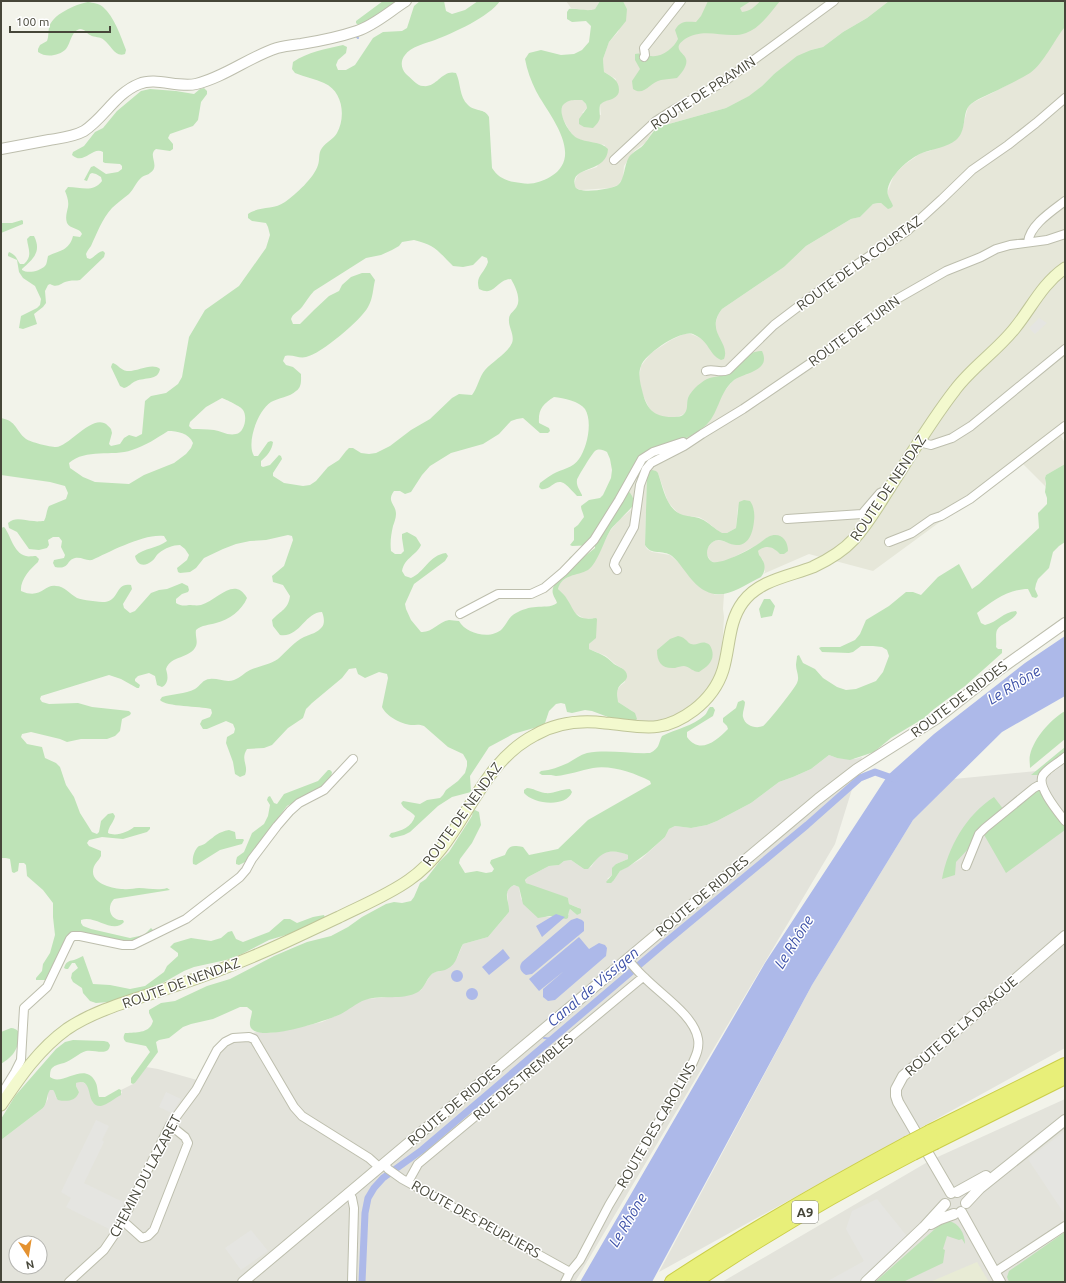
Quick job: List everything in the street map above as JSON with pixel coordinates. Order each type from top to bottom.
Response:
[{"type":"highway","name":"A9","points":[[672,1282],[804,1201],[910,1149],[1065,1066]]},
{"type":"highway","name":"A9","points":[[933,1137],[1065,1077]]},
{"type":"highway","name":"A9","points":[[697,1280],[757,1241],[910,1149]]},
{"type":"main road","name":"ROUTE DE NENDAZ","points":[[2,1100],[37,1056],[55,1039],[74,1025],[105,1011],[265,951],[377,899],[410,880],[423,870],[438,853],[486,779],[500,761],[510,751],[531,736],[550,728],[582,722],[604,722],[646,728],[662,726],[688,715],[705,701],[719,679],[723,669],[735,615],[745,599],[757,589],[768,583],[817,565],[842,550],[860,532],[919,442],[960,384],[972,370],[1004,341],[1016,327],[1048,281],[1065,268]]},
{"type":"street","points":[[1,149],[69,137],[83,132],[124,94],[141,83],[152,82],[183,85],[201,82],[277,48],[334,38],[357,31],[378,20],[406,1]]},
{"type":"street","points":[[644,57],[644,48],[681,1]]},
{"type":"street","name":"ROUTE DE PRAMIN","points":[[614,160],[656,121],[725,81],[834,1]]},
{"type":"street","name":"ROUTE DE LA COURTAZ","points":[[706,371],[712,369],[721,372],[728,370],[774,326],[832,281],[910,228],[972,170],[1008,145],[1065,98]]},
{"type":"street","points":[[1028,242],[1030,234],[1038,224],[1065,201]]},
{"type":"street","name":"ROUTE DE TURIN","points":[[617,570],[614,565],[615,561],[634,527],[638,492],[646,469],[651,463],[677,451],[800,371],[897,299],[922,284],[946,271],[981,257],[996,249],[1010,245],[1047,240],[1065,234]]},
{"type":"street","points":[[919,442],[931,445],[960,434],[1065,349]]},
{"type":"street","points":[[889,542],[912,533],[932,519],[941,516],[970,499],[1065,426]]},
{"type":"street","points":[[460,614],[498,594],[531,594],[540,591],[563,572],[594,540],[603,528],[642,459],[658,450],[675,446],[689,440],[692,441]]},
{"type":"street","points":[[788,519],[862,514],[880,493],[882,492],[886,494]]},
{"type":"street","name":"ROUTE DE RIDDES","points":[[243,1282],[348,1193],[384,1167],[627,959],[836,784],[936,719],[997,670],[1065,623]]},
{"type":"street","points":[[1065,757],[1046,773],[1041,784],[1043,790],[1065,821]]},
{"type":"street","points":[[2,1100],[19,1066],[22,1056],[24,1009],[47,987],[70,939],[74,936],[80,936],[107,943],[130,945],[138,943],[186,919],[240,877],[252,859],[290,811],[299,803],[324,790],[353,759]]},
{"type":"street","points":[[966,866],[980,834],[985,828],[1041,784]]},
{"type":"street","name":"ROUTE DE LA DRAGUE","points":[[954,1193],[898,1102],[895,1094],[897,1084],[915,1065],[1065,936]]},
{"type":"street","name":"ROUTE DES CAROLINS","points":[[565,1282],[570,1272],[580,1260],[609,1204],[690,1069],[698,1052],[698,1040],[694,1028],[688,1018],[643,977],[627,959]]},
{"type":"street","name":"RUE DES TREMBLES","points":[[408,1182],[418,1164],[643,977]]},
{"type":"street","name":"CHEMIN DU LAZARET","points":[[69,1282],[104,1250],[123,1221],[170,1125],[196,1090],[221,1046],[233,1038],[249,1037],[254,1039],[294,1107],[302,1116],[384,1167]]},
{"type":"street","points":[[1000,1282],[957,1213],[947,1210],[945,1204],[946,1198],[976,1183],[1065,1120]]},
{"type":"street","points":[[123,1221],[142,1238],[148,1236],[154,1230],[188,1143],[185,1137],[170,1125]]},
{"type":"street","points":[[910,1240],[934,1222],[946,1216],[957,1213],[965,1208],[966,1203],[980,1188],[1030,1146]]},
{"type":"street","name":"ROUTE DES PEUPLIERS","points":[[384,1167],[397,1176],[570,1272]]},
{"type":"street","points":[[348,1193],[352,1198],[354,1208],[352,1282]]},
{"type":"street","points":[[954,1193],[964,1196],[966,1203]]},
{"type":"street","points":[[866,1282],[945,1204]]},
{"type":"street","points":[[995,1272],[1065,1226]]},
{"type":"shaded area","points":[[566,1],[600,1],[595,9],[590,11],[571,8]]},
{"type":"shaded area","points":[[623,1],[889,1],[867,18],[843,32],[823,47],[811,50],[774,74],[750,96],[726,108],[658,127],[652,132],[645,143],[634,151],[624,166],[623,178],[618,185],[610,188],[581,190],[576,188],[574,185],[576,178],[579,173],[597,167],[605,145],[575,138],[562,117],[561,110],[563,104],[569,100],[582,100],[586,104],[587,108],[582,113],[601,115],[600,105],[602,102],[611,99],[616,79],[604,72],[603,59],[609,42],[618,32],[627,9]]},
{"type":"shaded area","points":[[1065,27],[1065,436],[1063,433],[1061,436],[1065,443],[1065,464],[1046,475],[1046,487],[1023,464],[978,494],[873,571],[809,554],[763,574],[765,572],[763,560],[758,555],[758,551],[763,547],[769,546],[780,554],[768,537],[757,545],[726,561],[716,563],[711,561],[707,555],[707,549],[712,542],[717,540],[735,545],[744,543],[738,506],[736,528],[722,534],[699,517],[684,516],[678,513],[668,502],[658,473],[647,475],[645,545],[647,549],[652,552],[670,555],[715,595],[724,594],[724,617],[722,649],[716,673],[710,685],[699,698],[681,713],[652,722],[635,721],[632,711],[618,702],[617,691],[625,682],[623,669],[606,656],[589,649],[589,644],[596,637],[593,618],[585,619],[573,612],[567,599],[558,589],[559,583],[571,575],[587,570],[592,565],[610,531],[619,520],[632,509],[629,492],[624,485],[646,459],[696,433],[705,426],[717,407],[722,394],[739,376],[748,374],[737,367],[688,397],[687,410],[684,414],[677,417],[662,417],[655,414],[649,408],[642,393],[639,378],[641,366],[651,353],[671,340],[684,334],[691,334],[705,340],[711,351],[725,351],[715,325],[718,315],[722,309],[784,267],[806,246],[851,219],[860,217],[873,204],[881,203],[888,208],[892,204],[888,196],[888,191],[894,175],[904,165],[921,153],[930,151],[961,133],[968,107],[974,102],[1030,72]]},
{"type":"shaded area","points":[[1039,318],[1047,323],[1035,334],[1029,328]]},
{"type":"shaded area","points":[[829,755],[837,758],[855,759],[862,757],[835,844],[575,1282],[1,1282],[1,1140],[43,1108],[48,1099],[47,1093],[50,1090],[55,1092],[56,1098],[79,1092],[76,1083],[80,1081],[89,1087],[93,1103],[122,1093],[121,1090],[135,1083],[146,1067],[197,1080],[217,1047],[256,1032],[270,1033],[322,1022],[342,1013],[353,1005],[366,999],[409,995],[421,990],[434,972],[441,971],[457,958],[463,944],[488,937],[509,912],[507,892],[509,888],[514,885],[519,887],[521,899],[547,917],[569,915],[570,909],[577,915],[579,908],[569,904],[568,898],[537,888],[526,883],[525,881],[528,877],[549,866],[559,865],[564,861],[571,860],[584,869],[591,867],[597,858],[605,852],[611,851],[621,852],[628,855],[628,859],[616,864],[612,875],[607,879],[614,880],[620,871],[641,859],[665,837],[669,829],[675,826],[691,828],[707,825],[717,821],[751,803],[779,782],[811,769]]},
{"type":"shaded area","points":[[1065,763],[1065,1048],[659,1272],[812,985],[913,820],[954,779],[1047,770],[1051,774]]},
{"type":"shaded area","points":[[166,1092],[181,1099],[172,1113],[159,1107]]},
{"type":"shaded area","points":[[1065,1099],[1065,1282],[722,1282],[931,1160]]},
{"type":"shaded area","points":[[96,1120],[109,1126],[102,1140],[104,1142],[84,1183],[127,1204],[113,1231],[66,1207],[71,1198],[61,1192]]},
{"type":"shaded area","points":[[1065,1131],[1065,1215],[1028,1159]]},
{"type":"shaded area","points":[[877,1199],[910,1240],[867,1282],[826,1282],[864,1261],[846,1229],[852,1211]]},
{"type":"shaded area","points":[[251,1230],[268,1251],[241,1270],[225,1248]]},
{"type":"shaded area","points":[[977,1262],[989,1282],[930,1282]]},
{"type":"green space","points":[[383,1],[400,1],[363,24],[358,25],[356,23],[356,21]]},
{"type":"green space","points":[[420,1],[444,1],[446,11],[452,14],[465,10],[478,1],[500,1],[488,13],[470,24],[407,52],[403,57],[402,65],[406,74],[421,86],[428,86],[451,72],[456,73],[465,102],[474,109],[485,112],[489,117],[492,168],[498,175],[505,179],[512,182],[529,184],[547,179],[560,168],[565,158],[565,147],[555,123],[534,87],[525,59],[529,53],[541,50],[561,55],[574,54],[582,50],[589,42],[591,26],[586,21],[572,22],[567,19],[567,12],[569,9],[592,10],[595,9],[600,1],[623,1],[627,9],[626,21],[609,42],[603,59],[604,72],[612,77],[618,84],[619,91],[617,96],[603,102],[600,105],[600,119],[593,128],[584,127],[579,124],[579,119],[587,108],[586,104],[582,100],[568,101],[562,107],[562,117],[564,122],[574,136],[581,140],[605,146],[608,149],[606,157],[602,162],[577,175],[575,179],[575,186],[577,189],[588,191],[615,187],[618,185],[622,179],[629,157],[643,145],[658,127],[726,108],[749,96],[797,56],[823,47],[843,32],[867,18],[889,1],[1065,1],[1065,27],[1035,69],[1010,84],[978,99],[969,106],[962,132],[956,140],[944,146],[922,153],[899,170],[894,176],[888,189],[888,195],[893,206],[891,208],[888,209],[881,203],[873,204],[860,217],[851,219],[806,246],[784,267],[722,309],[717,317],[716,324],[724,347],[724,359],[721,360],[717,357],[699,337],[693,334],[687,334],[672,339],[664,344],[649,355],[644,361],[640,369],[640,378],[648,406],[655,413],[665,417],[675,417],[681,416],[685,413],[689,395],[695,388],[707,379],[728,374],[749,355],[757,351],[762,351],[764,358],[760,368],[737,378],[728,386],[713,417],[704,427],[698,432],[652,454],[640,465],[624,485],[631,494],[634,502],[633,506],[611,529],[592,567],[584,572],[566,578],[560,584],[558,589],[565,596],[577,615],[589,619],[597,619],[596,638],[589,644],[589,649],[605,657],[626,672],[627,677],[617,691],[618,702],[635,713],[637,719],[635,721],[616,720],[585,710],[572,713],[567,712],[565,704],[556,704],[549,711],[545,723],[541,726],[513,734],[489,747],[470,776],[471,792],[452,797],[438,806],[410,832],[392,838],[389,836],[391,833],[402,830],[409,826],[414,820],[415,816],[401,803],[403,801],[420,804],[427,800],[440,798],[446,790],[458,781],[465,773],[467,761],[463,754],[448,747],[424,726],[403,723],[394,719],[384,710],[382,707],[388,678],[387,674],[379,672],[365,678],[358,674],[356,668],[349,669],[342,678],[306,709],[303,718],[288,728],[272,745],[264,748],[247,749],[244,756],[246,768],[245,775],[240,777],[235,774],[233,762],[226,743],[227,737],[234,733],[235,729],[233,724],[226,721],[207,729],[203,729],[200,724],[202,720],[210,717],[212,713],[211,709],[169,704],[160,700],[162,697],[195,689],[203,681],[208,679],[231,681],[236,679],[250,670],[278,659],[290,647],[322,627],[324,620],[322,612],[311,616],[293,633],[287,635],[280,635],[273,626],[272,620],[286,607],[290,596],[283,585],[273,582],[272,576],[284,566],[293,540],[292,536],[288,535],[236,544],[204,558],[196,568],[190,572],[178,572],[177,568],[187,560],[189,555],[180,545],[172,546],[164,550],[147,564],[139,564],[135,556],[167,541],[164,536],[147,537],[117,548],[92,560],[75,558],[72,559],[66,566],[60,568],[55,567],[53,563],[54,560],[64,558],[65,555],[61,547],[62,541],[59,537],[53,537],[48,540],[49,545],[47,548],[39,550],[29,549],[17,532],[9,528],[8,523],[17,519],[44,521],[49,506],[66,499],[68,493],[65,486],[50,482],[1,475],[1,418],[10,421],[26,439],[53,447],[67,442],[92,424],[98,422],[105,423],[111,429],[112,433],[109,444],[111,446],[120,444],[124,438],[129,435],[136,437],[142,434],[145,401],[151,396],[166,393],[178,384],[182,377],[189,337],[205,310],[239,286],[266,248],[270,235],[266,223],[252,221],[248,218],[248,214],[257,210],[281,204],[299,190],[316,170],[322,148],[336,135],[340,127],[342,112],[341,105],[335,92],[324,83],[295,73],[292,69],[293,62],[311,53],[343,45],[347,47],[346,53],[338,60],[336,65],[338,70],[346,70],[355,65],[373,38],[383,32],[402,31],[407,28],[414,6]],"holes":[[[414,240],[432,246],[453,266],[463,267],[473,265],[482,256],[487,258],[488,262],[478,281],[479,289],[489,291],[502,282],[511,279],[518,296],[517,306],[509,317],[509,325],[513,337],[512,343],[507,351],[485,370],[472,395],[459,394],[452,398],[430,419],[411,430],[390,446],[376,453],[369,454],[361,453],[353,448],[349,448],[339,460],[328,467],[316,481],[310,485],[303,486],[284,483],[273,476],[273,473],[282,459],[281,456],[279,455],[270,465],[263,467],[261,466],[261,461],[269,453],[273,442],[268,442],[258,456],[254,456],[251,443],[252,435],[258,419],[266,406],[271,402],[293,393],[300,385],[301,374],[293,367],[286,365],[283,361],[285,356],[306,357],[313,355],[340,336],[364,313],[370,304],[375,280],[370,273],[362,273],[351,277],[342,285],[339,291],[329,296],[300,324],[293,324],[291,319],[314,291],[366,258],[381,255],[399,246],[402,242]],[[554,397],[562,398],[571,400],[582,406],[587,414],[589,428],[587,442],[577,462],[553,474],[540,483],[539,487],[541,489],[548,488],[558,482],[562,482],[577,496],[582,496],[577,480],[594,452],[598,450],[607,452],[610,459],[612,470],[611,478],[600,498],[589,500],[581,506],[584,517],[574,528],[574,540],[570,545],[595,545],[595,548],[585,556],[577,555],[569,558],[568,570],[553,587],[553,594],[557,603],[555,605],[531,608],[518,612],[512,616],[502,629],[492,634],[479,634],[462,626],[459,621],[449,620],[428,631],[421,632],[411,620],[405,604],[414,584],[445,561],[448,556],[446,553],[440,554],[431,560],[416,575],[411,578],[405,576],[402,571],[403,566],[421,545],[416,537],[407,532],[402,534],[404,551],[401,554],[395,554],[391,551],[391,535],[396,514],[391,500],[394,491],[400,491],[405,494],[411,492],[430,466],[451,453],[483,444],[499,434],[511,421],[523,418],[540,433],[548,433],[550,431],[549,428],[539,423],[539,414],[542,407]],[[222,398],[237,405],[244,413],[245,420],[243,428],[236,434],[227,434],[214,430],[192,429],[189,426],[190,422],[206,407]],[[168,431],[179,432],[186,435],[193,443],[186,454],[174,463],[144,475],[129,484],[95,482],[83,477],[70,468],[69,463],[76,458],[91,454],[124,452],[146,444]]]},
{"type":"green space","points":[[708,1],[751,1],[740,8],[742,12],[752,8],[760,1],[780,1],[761,24],[746,33],[731,35],[708,33],[693,35],[685,39],[679,45],[679,48],[686,59],[686,64],[683,71],[677,78],[657,81],[640,91],[633,89],[632,81],[640,69],[635,60],[635,54],[639,53],[655,56],[667,52],[674,46],[678,39],[675,30],[677,27],[684,22],[696,22],[701,16]]},
{"type":"green space","points":[[88,2],[96,3],[101,6],[111,16],[126,50],[125,54],[122,55],[116,53],[107,42],[80,29],[75,32],[66,49],[60,53],[49,56],[38,52],[40,45],[47,41],[49,28],[54,19],[77,5]]},
{"type":"green space","points":[[204,88],[207,91],[207,94],[201,102],[198,120],[193,126],[170,134],[168,138],[173,144],[173,149],[170,151],[156,149],[153,154],[153,170],[149,174],[143,176],[129,194],[108,212],[86,254],[87,258],[90,259],[99,252],[103,251],[105,253],[104,257],[80,280],[66,282],[57,286],[50,284],[48,285],[45,291],[46,303],[34,314],[37,324],[23,329],[19,328],[21,316],[37,308],[40,305],[41,299],[35,286],[23,278],[19,272],[17,260],[8,256],[9,252],[15,256],[20,264],[24,264],[29,255],[27,239],[30,236],[34,236],[37,251],[30,262],[22,270],[31,272],[43,268],[46,264],[48,256],[69,245],[73,236],[80,237],[82,234],[67,223],[66,217],[68,203],[65,191],[68,187],[91,188],[98,185],[102,181],[101,177],[96,174],[90,174],[87,181],[84,180],[91,167],[94,166],[106,174],[118,172],[122,169],[120,164],[103,162],[103,152],[95,151],[84,157],[76,158],[72,155],[73,152],[84,146],[95,132],[103,128],[117,111],[141,91],[150,89],[194,94],[200,89]]},
{"type":"green space","points":[[22,220],[23,224],[1,233],[1,223],[12,223]]},
{"type":"green space","points":[[113,363],[127,371],[153,366],[160,369],[159,373],[154,377],[136,381],[124,388],[120,386],[111,367]]},
{"type":"green space","points":[[1065,464],[1065,542],[1053,552],[1049,568],[1038,579],[1035,589],[1038,596],[1036,598],[1032,597],[1028,589],[1014,591],[995,600],[977,613],[981,623],[985,625],[994,622],[1008,613],[1016,611],[1017,613],[1015,616],[997,630],[996,647],[998,649],[1002,649],[1002,653],[965,686],[924,718],[891,738],[874,752],[850,760],[829,755],[811,769],[779,782],[751,803],[717,821],[707,825],[691,828],[675,826],[669,829],[665,837],[647,853],[620,871],[611,883],[606,882],[612,875],[612,868],[616,864],[628,859],[628,855],[615,851],[607,852],[599,856],[588,869],[584,869],[571,860],[564,861],[559,865],[549,866],[528,877],[525,880],[526,883],[568,898],[569,904],[581,909],[581,913],[577,915],[570,909],[568,918],[566,919],[550,916],[538,918],[523,904],[519,887],[514,885],[510,888],[507,894],[509,912],[488,937],[463,944],[453,965],[445,970],[433,973],[422,989],[412,995],[372,998],[359,1003],[341,1014],[323,1021],[295,1029],[267,1033],[257,1032],[251,1028],[250,1022],[252,1011],[247,1007],[240,1007],[213,1019],[183,1027],[169,1038],[156,1042],[158,1052],[135,1083],[131,1083],[131,1078],[150,1052],[146,1046],[126,1042],[124,1036],[125,1033],[140,1032],[149,1028],[153,1021],[149,1010],[161,1003],[175,1001],[207,986],[230,979],[274,956],[307,942],[331,936],[386,904],[411,901],[420,883],[426,879],[449,852],[472,816],[473,811],[475,810],[479,812],[481,825],[472,843],[460,859],[459,863],[465,873],[477,871],[486,873],[492,872],[494,869],[490,863],[491,860],[505,855],[511,846],[523,847],[529,855],[558,849],[588,820],[651,784],[650,781],[623,770],[600,767],[556,776],[542,775],[539,773],[541,771],[561,766],[587,753],[603,751],[650,753],[657,748],[662,736],[695,722],[705,715],[710,707],[713,707],[715,710],[713,716],[687,732],[687,737],[692,742],[703,746],[713,742],[728,729],[723,722],[723,718],[736,708],[738,702],[743,700],[745,702],[743,717],[746,723],[754,727],[763,726],[797,683],[798,676],[796,664],[797,656],[799,655],[803,663],[815,669],[823,678],[837,687],[846,690],[856,689],[876,681],[883,672],[889,656],[887,650],[882,647],[861,646],[849,653],[822,652],[819,648],[840,647],[855,640],[860,634],[866,620],[889,606],[906,592],[913,592],[921,595],[938,577],[959,564],[972,589],[979,584],[1039,528],[1038,513],[1047,504],[1045,492],[1046,475]]},
{"type":"green space","points":[[652,470],[658,473],[666,497],[677,512],[704,520],[722,533],[727,533],[736,528],[739,502],[744,500],[750,501],[754,511],[754,519],[753,530],[750,538],[740,545],[734,545],[720,540],[714,541],[709,546],[707,552],[707,555],[711,561],[720,562],[727,560],[772,535],[780,536],[785,540],[788,551],[784,554],[780,554],[770,547],[761,549],[758,551],[765,568],[761,577],[726,594],[709,593],[692,580],[672,556],[650,550],[645,545],[647,475],[648,472]]},
{"type":"green space","points":[[4,527],[18,551],[27,556],[36,556],[39,559],[26,575],[22,583],[21,591],[33,594],[38,593],[48,587],[59,586],[77,598],[105,602],[110,601],[122,586],[131,585],[132,589],[123,604],[124,608],[130,613],[135,611],[151,593],[182,583],[188,586],[189,590],[176,599],[176,603],[184,606],[201,605],[231,589],[237,589],[247,598],[242,607],[230,617],[221,622],[203,626],[196,630],[196,646],[189,653],[172,661],[168,665],[166,669],[167,681],[162,687],[157,685],[155,676],[149,673],[138,676],[135,679],[135,681],[140,685],[139,688],[109,675],[41,696],[40,699],[42,702],[49,704],[78,703],[92,707],[129,711],[131,713],[122,719],[120,731],[115,736],[107,739],[81,739],[67,742],[31,732],[22,734],[21,737],[27,744],[42,747],[45,758],[56,763],[60,767],[66,785],[74,797],[80,813],[92,832],[97,834],[99,832],[101,821],[108,814],[113,813],[115,816],[108,833],[118,834],[129,831],[134,827],[150,827],[147,832],[123,839],[102,837],[89,840],[87,843],[89,846],[101,851],[101,856],[93,869],[96,880],[110,887],[119,889],[167,888],[170,890],[114,899],[110,909],[112,916],[119,920],[123,920],[124,922],[120,925],[109,925],[86,919],[81,920],[83,926],[91,929],[130,938],[144,935],[151,928],[153,930],[152,934],[127,943],[76,933],[46,980],[36,980],[36,978],[42,971],[43,964],[50,953],[55,935],[53,903],[43,890],[27,876],[26,865],[24,863],[19,863],[18,871],[14,873],[12,872],[10,859],[1,858],[1,528]]},
{"type":"green space","points":[[764,599],[770,599],[775,606],[772,616],[761,618],[759,609]]},
{"type":"green space","points":[[678,636],[691,644],[707,643],[711,647],[713,654],[707,666],[699,672],[684,666],[670,668],[659,662],[657,650],[670,639]]},
{"type":"green space","points":[[1065,711],[1065,739],[1030,768],[1030,755],[1035,742],[1048,724]]},
{"type":"green space","points":[[1065,747],[1065,753],[1038,775],[1031,775]]},
{"type":"green space","points":[[328,770],[332,772],[331,777],[321,788],[287,806],[245,862],[239,865],[236,864],[237,857],[244,852],[252,833],[264,824],[268,816],[270,805],[267,800],[268,797],[270,796],[274,803],[277,804],[284,794],[318,781]]},
{"type":"green space","points":[[1038,787],[1065,827],[1065,830],[1006,873],[983,833],[956,862],[955,875],[942,879],[949,855],[960,833],[967,822],[984,804],[994,797],[1004,810]]},
{"type":"green space","points":[[527,788],[545,793],[570,789],[572,792],[569,797],[563,800],[549,803],[534,800],[528,797],[524,793],[524,790]]},
{"type":"green space","points":[[229,830],[235,832],[236,839],[244,840],[242,844],[220,850],[196,865],[193,864],[194,854],[199,846],[205,844],[219,833]]},
{"type":"green space","points":[[324,915],[325,918],[296,932],[269,940],[242,954],[226,960],[194,967],[152,989],[109,1002],[96,1003],[90,1001],[83,993],[82,988],[73,982],[71,978],[72,973],[78,968],[75,963],[72,963],[68,969],[64,968],[68,962],[83,956],[93,984],[110,985],[130,989],[145,986],[164,972],[167,966],[178,956],[178,953],[170,947],[174,943],[191,938],[211,941],[221,938],[228,932],[232,931],[236,939],[243,942],[269,932],[284,919],[290,919],[297,923],[313,917]]},
{"type":"green space","points":[[11,1028],[18,1031],[20,1038],[19,1043],[13,1054],[1,1064],[1,1032]]},
{"type":"green space","points":[[73,1040],[104,1041],[108,1042],[110,1045],[107,1051],[86,1051],[67,1062],[55,1066],[50,1072],[50,1077],[61,1079],[85,1073],[90,1075],[95,1081],[99,1097],[105,1097],[119,1089],[121,1090],[121,1095],[101,1106],[96,1105],[93,1102],[88,1087],[82,1082],[76,1083],[79,1092],[76,1097],[71,1100],[58,1100],[54,1091],[50,1090],[43,1108],[1,1140],[1,1119],[15,1096],[56,1049],[65,1042]]},
{"type":"green space","points":[[949,1221],[956,1224],[961,1230],[964,1236],[965,1244],[962,1239],[959,1240],[947,1236],[943,1249],[945,1250],[943,1263],[903,1282],[875,1282],[936,1228]]},
{"type":"green space","points":[[1065,1232],[1065,1282],[1009,1282],[1007,1277],[1009,1271]]},
{"type":"water","name":"Le Rhône","points":[[1065,636],[1065,696],[1002,732],[913,820],[812,985],[652,1282],[580,1282],[765,963],[888,775],[934,734],[1025,663]]},
{"type":"water","points":[[556,914],[565,917],[542,937],[536,926]]},
{"type":"water","points":[[577,918],[584,922],[584,931],[532,974],[526,975],[523,973],[520,968],[522,962],[571,920]]},
{"type":"water","points":[[579,937],[589,949],[599,943],[605,945],[607,948],[606,956],[555,1000],[548,1001],[543,997],[543,989],[564,971],[539,991],[529,979]]},
{"type":"water","points":[[503,949],[510,958],[489,975],[482,967]]},
{"type":"water","points":[[455,970],[459,970],[463,976],[459,982],[455,982],[451,978],[451,974]]},
{"type":"water","points":[[470,988],[474,988],[478,994],[474,1000],[470,1000],[466,996],[466,992]]},
{"type":"waterway","name":"Canal de Vissigen","points":[[362,1282],[365,1213],[368,1198],[383,1178],[422,1150],[666,942],[807,825],[860,778],[875,772],[895,779]]},
{"type":"waterway","name":"Canal de Vissigen","points":[[544,1038],[553,1039]]}]
